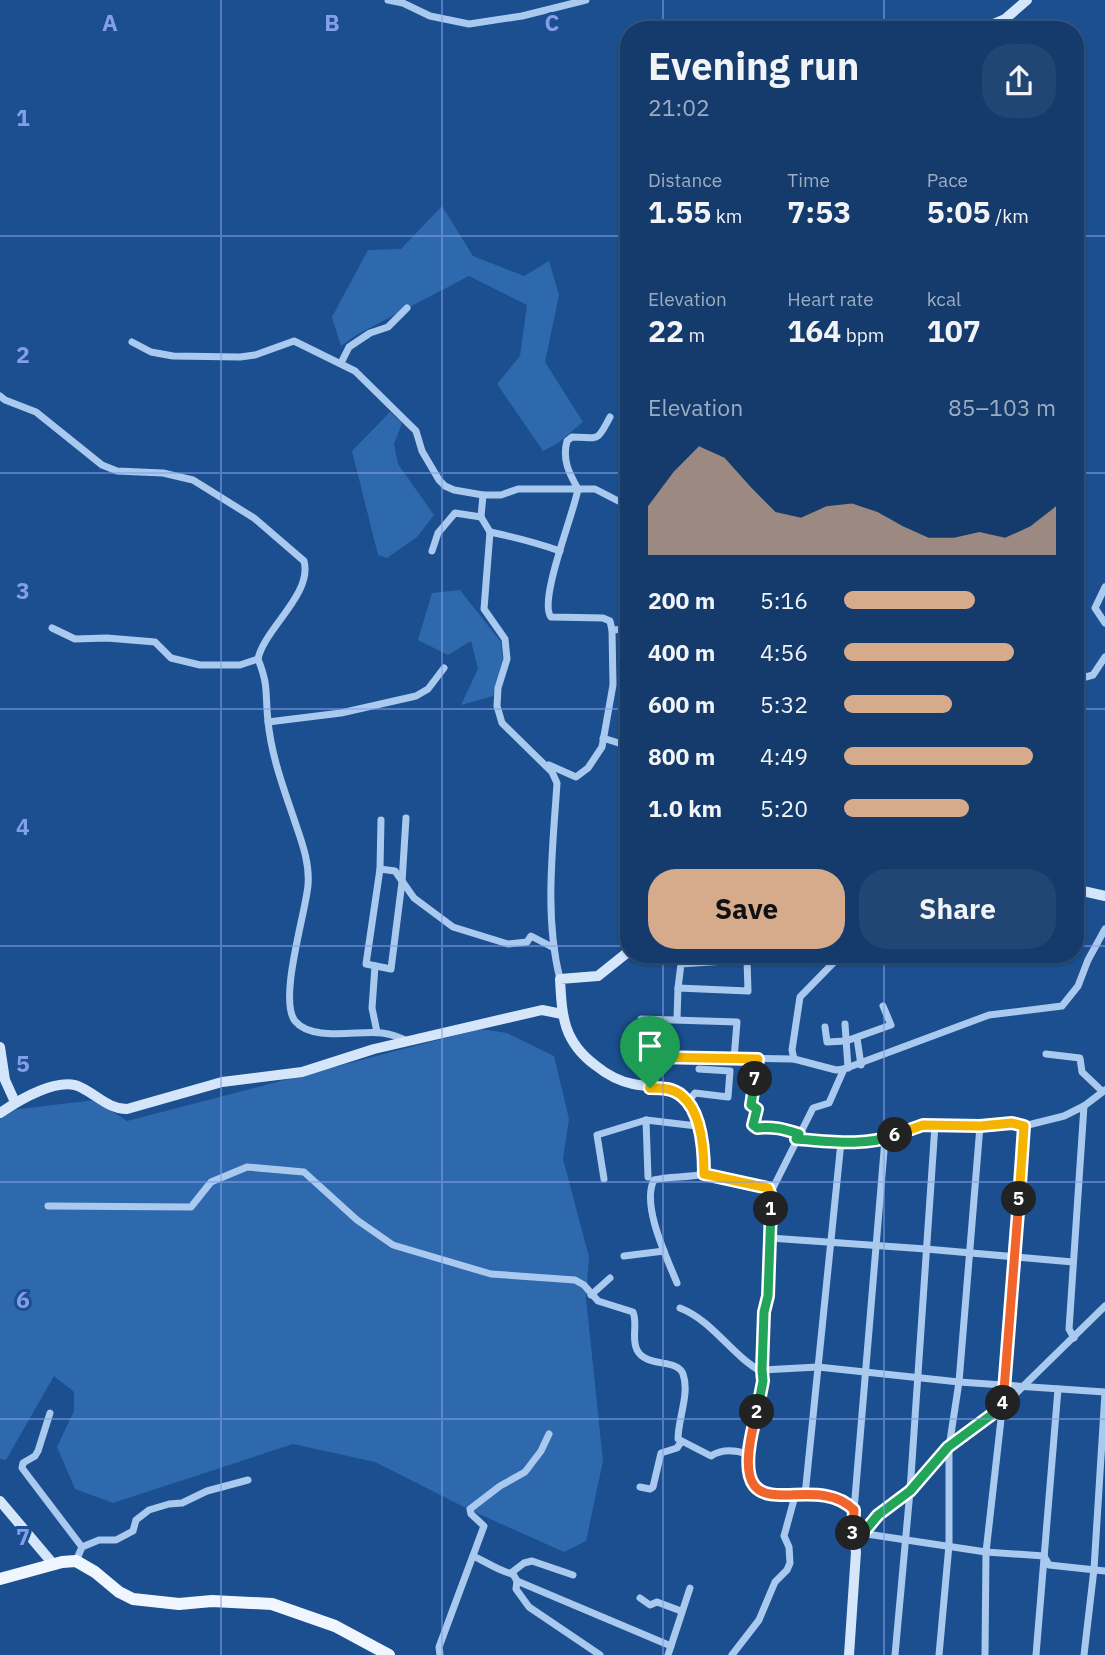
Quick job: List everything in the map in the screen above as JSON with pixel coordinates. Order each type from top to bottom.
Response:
[{"type":"main road","points":[[0,1579],[76,1561],[133,1599],[179,1604],[212,1601],[272,1604],[335,1626],[389,1655]]},
{"type":"street","points":[[388,0],[403,3],[430,16],[469,24],[522,16],[586,0]]},
{"type":"street","points":[[1000,21],[1027,0]]},
{"type":"street","points":[[341,363],[349,347],[370,333],[388,327],[407,308]]},
{"type":"street","points":[[132,342],[151,352],[173,356],[240,357],[255,355],[294,341],[355,371],[416,431],[422,451],[445,486],[483,495],[501,495],[519,489],[595,489],[620,502]]},
{"type":"street","points":[[0,396],[36,412],[102,465],[117,471],[163,473],[192,480],[254,518],[304,561],[306,570],[291,606],[265,642],[258,659],[267,682],[268,722],[281,780],[307,860],[308,885],[293,958],[291,1013],[296,1022],[309,1030],[345,1035],[377,1032],[408,1042]]},
{"type":"street","points":[[545,765],[576,776],[582,774],[601,749],[613,685],[612,630],[607,618],[551,617],[546,607],[578,489],[567,470],[567,441],[572,437],[590,440],[596,437],[610,417]]},
{"type":"street","points":[[483,495],[481,517],[490,532],[484,609],[505,639],[507,659],[498,688],[497,706],[502,723],[552,772],[556,783],[552,882],[554,948],[560,979],[562,1014],[574,1047],[607,1074],[650,1088],[669,1089],[688,1102],[701,1130],[704,1174]]},
{"type":"street","points":[[432,551],[438,533],[455,513],[481,517]]},
{"type":"street","points":[[490,532],[536,542],[560,551]]},
{"type":"street","points":[[1105,587],[1096,608],[1105,622]]},
{"type":"street","points":[[52,628],[75,639],[107,638],[155,642],[172,658],[200,665],[240,665],[258,659]]},
{"type":"street","points":[[612,630],[620,630]]},
{"type":"street","points":[[1084,677],[1093,675],[1105,657]]},
{"type":"street","points":[[268,722],[341,713],[416,696],[428,689],[444,668]]},
{"type":"street","points":[[603,738],[620,743]]},
{"type":"street","points":[[381,820],[380,869],[366,964],[391,969],[407,818]]},
{"type":"street","points":[[380,869],[395,870],[414,898],[453,927],[508,944],[527,942],[531,936],[554,948]]},
{"type":"street","points":[[1084,891],[1105,896]]},
{"type":"street","points":[[688,1102],[695,1093],[727,1099],[733,1059],[737,1022],[641,1019],[637,1055],[654,1057],[733,1059],[794,1059],[836,1070],[846,1069],[989,1015],[1062,1006],[1078,986],[1105,929]]},
{"type":"street","points":[[560,979],[587,979],[598,976],[620,958]]},
{"type":"street","points":[[677,1019],[681,964],[698,963]]},
{"type":"street","points":[[678,988],[748,991],[747,963]]},
{"type":"street","points":[[794,1059],[794,1025],[800,997],[833,963]]},
{"type":"street","points":[[374,966],[372,1008],[377,1032]]},
{"type":"street","points":[[825,1027],[827,1042],[846,1041],[891,1026],[883,1006]]},
{"type":"street","points":[[0,1113],[15,1102],[42,1090],[60,1086],[79,1086],[115,1109],[127,1109],[222,1082],[302,1072],[374,1049],[542,1010],[562,1014]]},
{"type":"street","points":[[845,1024],[846,1069],[829,1103],[813,1108],[771,1192],[763,1381],[747,1454],[754,1485],[763,1492],[773,1495],[832,1497],[847,1503],[854,1510]]},
{"type":"street","points":[[857,1038],[861,1065]]},
{"type":"street","points":[[0,1047],[5,1080],[15,1102]]},
{"type":"street","points":[[758,1059],[751,1105],[757,1109],[753,1125],[757,1128],[772,1126],[797,1137],[841,1142],[885,1139],[923,1125],[980,1126],[1012,1123],[1024,1126],[1064,1116],[1084,1106],[1104,1091],[1082,1072],[1080,1058],[1046,1054]]},
{"type":"street","points":[[650,1088],[654,1057]]},
{"type":"street","points":[[699,1069],[730,1071]]},
{"type":"street","points":[[1074,1338],[1069,1329],[1084,1106]]},
{"type":"street","points":[[604,1179],[597,1135],[646,1121],[697,1126]]},
{"type":"street","points":[[646,1121],[648,1177]]},
{"type":"street","points":[[895,1655],[910,1491],[935,1125]]},
{"type":"street","points":[[939,1655],[949,1545],[948,1447],[959,1382],[980,1126]]},
{"type":"street","points":[[985,1655],[986,1552],[1005,1384],[1024,1126]]},
{"type":"street","points":[[849,1655],[858,1533],[854,1510],[885,1139]]},
{"type":"street","points":[[732,1655],[759,1620],[775,1583],[790,1563],[789,1547],[784,1536],[800,1495],[818,1367],[841,1142]]},
{"type":"street","points":[[48,1206],[191,1207],[211,1182],[247,1167],[304,1172],[357,1220],[393,1245],[491,1274],[575,1280],[584,1285],[598,1301],[633,1312],[634,1343],[639,1353],[648,1360],[680,1369],[683,1374],[684,1397],[678,1432],[681,1442],[711,1456],[718,1452],[747,1454]]},
{"type":"street","points":[[677,1283],[649,1207],[654,1180],[704,1174],[768,1188],[771,1192]]},
{"type":"street","points":[[769,1238],[1073,1262]]},
{"type":"street","points":[[624,1256],[664,1251]]},
{"type":"street","points":[[591,1295],[610,1278]]},
{"type":"street","points":[[858,1533],[910,1491],[948,1447],[1002,1407],[1105,1306]]},
{"type":"street","points":[[680,1308],[700,1317],[748,1364],[762,1371],[818,1367],[959,1382],[1105,1392],[1094,1569],[1084,1655]]},
{"type":"street","points":[[1036,1655],[1058,1389]]},
{"type":"street","points":[[50,1413],[38,1451],[23,1463],[22,1468],[82,1547]]},
{"type":"street","points":[[440,1655],[439,1647],[484,1526],[471,1514],[471,1507],[525,1472],[541,1451],[549,1434]]},
{"type":"street","points":[[640,1487],[653,1487],[661,1453],[677,1448],[681,1442]]},
{"type":"street","points":[[76,1561],[82,1547],[99,1540],[116,1540],[133,1531],[136,1520],[149,1510],[182,1503],[207,1491],[248,1480]]},
{"type":"street","points":[[0,1501],[54,1565]]},
{"type":"street","points":[[858,1533],[986,1552],[1044,1556]]},
{"type":"street","points":[[473,1556],[506,1573],[532,1561],[573,1575]]},
{"type":"street","points":[[1044,1556],[1049,1565],[1105,1571]]},
{"type":"street","points":[[511,1573],[517,1581],[671,1646]]},
{"type":"street","points":[[517,1581],[516,1589],[529,1607],[600,1655]]},
{"type":"street","points":[[668,1655],[690,1588]]},
{"type":"street","points":[[640,1598],[650,1605],[657,1602],[681,1611]]},
{"type":"shaded area","points":[[442,206],[473,256],[524,276],[549,261],[559,295],[545,362],[583,422],[558,443],[543,451],[497,384],[520,356],[527,305],[469,276],[358,334],[341,346],[332,317],[368,250],[401,249]]},
{"type":"shaded area","points":[[390,412],[402,423],[394,444],[398,464],[434,515],[417,537],[387,558],[378,555],[352,451]]},
{"type":"shaded area","points":[[460,590],[501,642],[503,659],[493,696],[461,705],[478,669],[471,641],[448,655],[418,640],[432,593]]},
{"type":"shaded area","points":[[480,1029],[507,1033],[554,1056],[569,1119],[563,1159],[589,1257],[586,1298],[603,1461],[586,1541],[564,1552],[470,1510],[375,1462],[293,1444],[113,1503],[75,1489],[57,1447],[74,1411],[74,1392],[54,1376],[6,1460],[0,1459],[0,1114],[3,1111],[95,1100],[127,1121]]},
{"type":"route","points":[[654,1057],[758,1059],[751,1105],[757,1109],[753,1125],[757,1128],[782,1128],[799,1134],[796,1139],[841,1142],[885,1139],[923,1125],[980,1126],[1012,1123],[1024,1126],[1016,1257],[1002,1407],[948,1447],[910,1491],[878,1515],[863,1533],[853,1534],[854,1510],[847,1503],[832,1497],[773,1495],[754,1485],[748,1469],[747,1454],[763,1381],[771,1192],[768,1188],[704,1174],[701,1130],[688,1102],[669,1089],[650,1088],[654,1057]]}]
